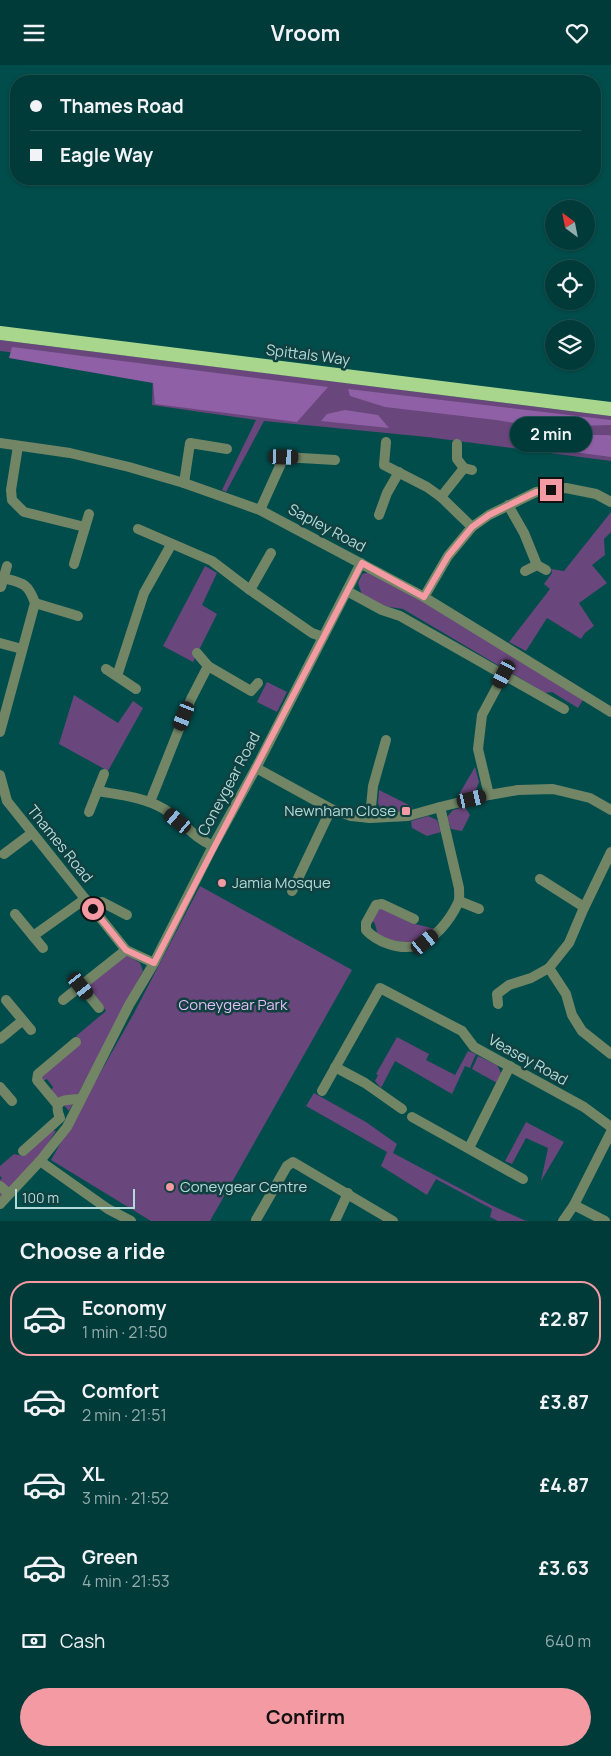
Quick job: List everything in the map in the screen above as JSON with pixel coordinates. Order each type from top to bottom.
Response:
[{"type":"highway","name":"Spittals Way","points":[[0,333],[611,409]]},
{"type":"street","name":"Sapley Road","points":[[0,443],[70,453],[129,467],[184,483],[260,510],[424,597],[611,712]]},
{"type":"street","points":[[184,483],[190,443],[227,449]]},
{"type":"street","points":[[386,443],[384,465],[427,487],[442,497],[472,527]]},
{"type":"street","points":[[442,497],[468,469],[456,459],[457,444]]},
{"type":"street","points":[[18,445],[11,491],[12,500],[24,512],[85,527]]},
{"type":"street","points":[[260,510],[281,454],[335,461]]},
{"type":"street","points":[[379,515],[387,493],[399,472]]},
{"type":"street","points":[[424,597],[448,556],[472,527],[508,505],[536,492],[566,488],[596,494],[611,502]]},
{"type":"street","points":[[508,505],[541,568],[524,571]]},
{"type":"street","points":[[74,564],[89,513]]},
{"type":"street","points":[[138,529],[171,545],[212,561],[312,633],[323,637]]},
{"type":"street","points":[[117,676],[144,593],[171,545]]},
{"type":"street","points":[[250,590],[272,553]]},
{"type":"street","name":"Coneygear Road","points":[[0,1204],[40,1161],[67,1127],[129,1005],[154,963],[362,563]]},
{"type":"street","points":[[0,732],[35,603],[30,590],[20,582],[2,582],[7,566]]},
{"type":"street","points":[[347,591],[382,610],[400,617],[564,709]]},
{"type":"street","points":[[35,603],[78,616]]},
{"type":"street","points":[[0,643],[22,649]]},
{"type":"street","points":[[197,653],[208,666],[251,691],[258,683]]},
{"type":"street","points":[[150,802],[191,699],[208,666]]},
{"type":"street","points":[[106,669],[136,689]]},
{"type":"street","points":[[489,795],[478,749],[482,715],[504,674]]},
{"type":"street","points":[[370,818],[373,786],[386,740]]},
{"type":"street","points":[[256,768],[331,809],[351,816],[370,818],[408,816],[489,795],[518,790],[553,789],[590,798],[611,809]]},
{"type":"street","points":[[89,812],[104,774]]},
{"type":"street","name":"Thames Road","points":[[0,775],[4,803],[32,833],[126,950],[154,963]]},
{"type":"street","points":[[98,791],[150,802],[165,810],[204,842],[213,847]]},
{"type":"street","points":[[414,919],[382,904],[376,905],[366,923],[366,931],[373,937],[394,945],[414,947],[425,942],[442,928],[459,901],[459,888],[440,807]]},
{"type":"street","points":[[292,891],[331,809]]},
{"type":"street","points":[[4,854],[32,833]]},
{"type":"street","points":[[498,1004],[497,994],[509,985],[531,978],[549,968],[569,943],[611,852]]},
{"type":"street","points":[[540,879],[584,907]]},
{"type":"street","points":[[33,936],[85,899]]},
{"type":"street","points":[[459,901],[479,909]]},
{"type":"street","points":[[93,909],[102,902],[127,915]]},
{"type":"street","points":[[15,914],[44,948]]},
{"type":"street","points":[[63,1001],[126,950]]},
{"type":"street","points":[[549,968],[566,994],[572,1015],[582,1031],[611,1054]]},
{"type":"street","points":[[81,986],[99,1008]]},
{"type":"street","name":"Veasey Road","points":[[336,1067],[380,988],[462,1031],[474,1047],[584,1107],[611,1127]]},
{"type":"street","points":[[6,1000],[30,1030]]},
{"type":"street","points":[[0,1039],[22,1021]]},
{"type":"street","points":[[23,1151],[60,1118],[56,1108],[57,1104],[37,1080],[38,1074],[76,1042]]},
{"type":"street","points":[[469,1148],[510,1066]]},
{"type":"street","points":[[322,1091],[336,1067],[365,1083],[402,1109]]},
{"type":"street","points":[[0,1087],[12,1101]]},
{"type":"street","points":[[57,1104],[62,1101],[82,1099]]},
{"type":"street","points":[[412,1117],[523,1179]]},
{"type":"street","points":[[563,1221],[574,1205],[611,1133]]},
{"type":"street","points":[[40,1161],[108,1209],[132,1221]]},
{"type":"street","points":[[256,1220],[287,1165],[293,1162],[393,1221]]},
{"type":"street","points":[[0,1186],[9,1195]]},
{"type":"street","points":[[335,1221],[348,1193]]},
{"type":"street","points":[[574,1205],[605,1221]]},
{"type":"green space","points":[[0,340],[611,416],[611,461],[427,437],[264,421],[226,492],[222,490],[256,420],[152,405],[153,370],[0,351]]},
{"type":"green space","points":[[611,512],[611,532],[604,539],[605,555],[592,565],[607,583],[579,603],[594,626],[581,639],[547,618],[526,651],[509,642],[550,589],[544,584],[552,573],[551,569],[564,571]]},
{"type":"green space","points":[[205,566],[217,573],[202,605],[217,614],[193,662],[163,646]]},
{"type":"green space","points":[[370,572],[423,601],[583,700],[578,708],[552,692],[545,693],[403,609],[383,606],[362,595],[358,583],[362,574]]},
{"type":"green space","points":[[267,682],[287,692],[277,712],[257,702]]},
{"type":"green space","points":[[74,695],[118,723],[133,701],[143,708],[108,771],[59,744]]},
{"type":"green space","points":[[475,767],[479,782],[475,792],[458,796]]},
{"type":"green space","points":[[379,790],[413,807],[392,812],[383,810],[378,802]]},
{"type":"green space","points":[[465,807],[470,815],[462,831],[451,829],[447,817],[453,810]]},
{"type":"green space","points":[[428,816],[437,820],[441,832],[427,836],[412,828],[411,821]]},
{"type":"green space","name":"Coneygear Park","points":[[200,886],[352,970],[210,1221],[151,1221],[51,1160],[134,1013]]},
{"type":"green space","points":[[381,908],[411,923],[436,929],[423,939],[412,942],[400,942],[378,936],[375,924],[371,919]]},
{"type":"green space","points":[[125,954],[140,963],[143,971],[69,1111],[51,1091],[53,1087],[47,1079],[43,1081],[40,1078],[81,1041],[76,1036],[106,1011],[89,988],[89,984]]},
{"type":"green space","points":[[397,1037],[429,1054],[426,1060],[455,1075],[468,1051],[476,1054],[470,1068],[465,1066],[452,1094],[395,1061],[381,1088],[375,1081],[378,1075],[376,1074]]},
{"type":"green space","points":[[478,1056],[497,1065],[501,1073],[497,1083],[472,1069]]},
{"type":"green space","points":[[314,1093],[366,1122],[397,1144],[393,1153],[491,1205],[526,1221],[498,1221],[490,1217],[492,1209],[436,1179],[427,1195],[381,1166],[387,1152],[306,1106]]},
{"type":"green space","points":[[526,1122],[564,1142],[541,1181],[548,1148],[526,1138],[512,1164],[505,1161]]},
{"type":"green space","points":[[51,1130],[56,1131],[35,1164],[0,1200],[0,1180],[2,1178],[0,1176],[0,1166],[14,1154],[23,1156]]},
{"type":"shaded area","points":[[12,347],[328,387],[297,422],[155,404],[153,383],[9,358]]},
{"type":"shaded area","points":[[348,389],[611,420],[611,425],[540,427],[385,407],[350,396]]},
{"type":"shaded area","points":[[345,410],[378,415],[389,428],[321,421],[327,414]]},
{"type":"shaded area","points":[[564,435],[609,435],[611,436],[611,457],[545,448]]},
{"type":"place","name":"Newnham Close","points":[[406,811]]},
{"type":"place","name":"Jamia Mosque","points":[[222,883]]},
{"type":"place","name":"Coneygear Centre","points":[[170,1187]]},
{"type":"route","points":[[93,909],[126,950],[154,963],[362,563],[424,597],[448,556],[472,527],[489,515],[536,492],[551,490]]}]
